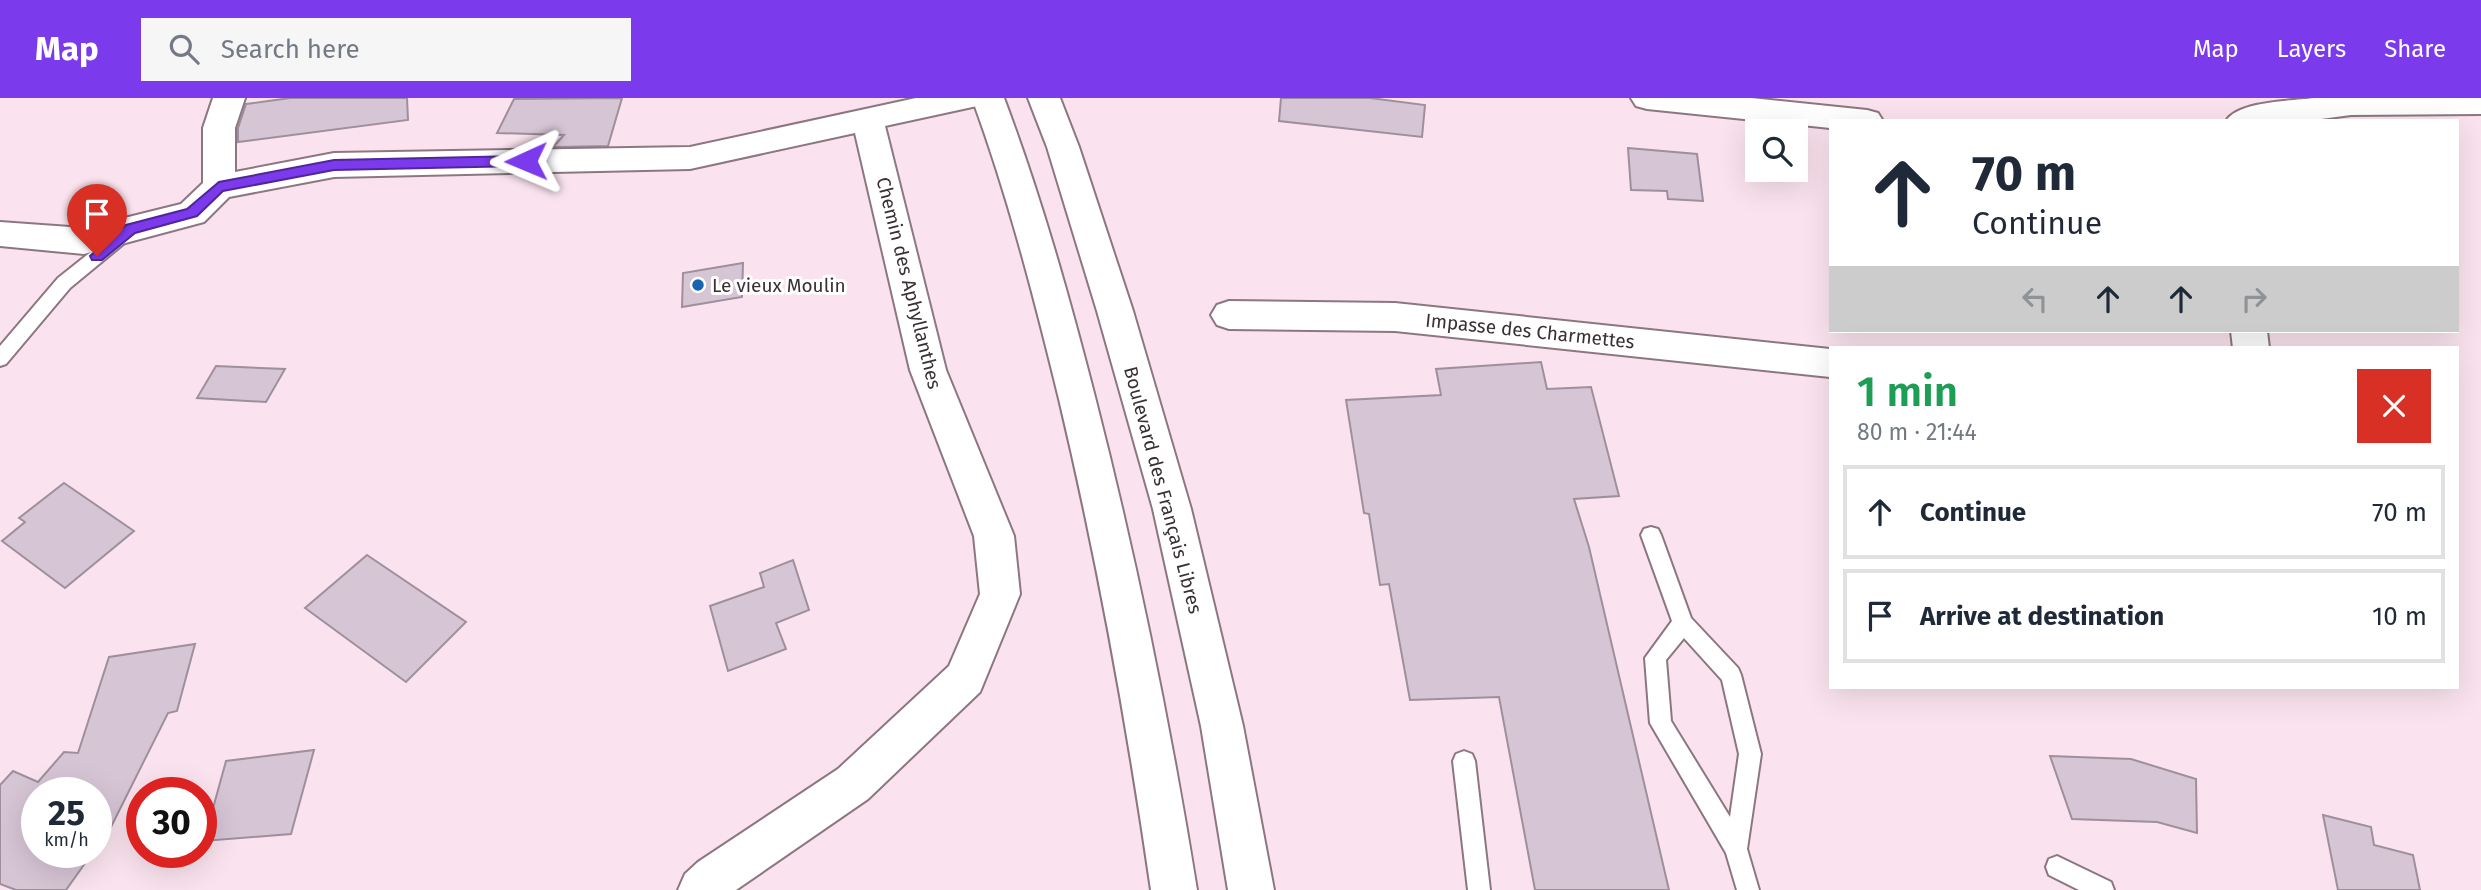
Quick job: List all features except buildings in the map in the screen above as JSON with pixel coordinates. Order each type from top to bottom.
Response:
[{"type":"street","points":[[219,187],[219,128],[229,98]]},
{"type":"street","points":[[0,234],[84,241],[192,213],[219,187],[334,165],[690,158],[965,98]]},
{"type":"street","points":[[988,98],[1020,186],[1059,327],[1108,524],[1150,732],[1174,890]]},
{"type":"street","name":"Boulevard des Français Libres","points":[[1044,98],[1063,147],[1115,311],[1172,509],[1222,726],[1251,890]]},
{"type":"street","points":[[1647,98],[1848,119]]},
{"type":"street","points":[[2246,119],[2351,104],[2481,103]]},
{"type":"street","name":"Chemin des Aphyllanthes","points":[[701,890],[714,878],[853,784],[965,679],[1000,594],[994,536],[928,370],[886,116]]},
{"type":"street","name":"Impasse des Charmettes","points":[[1229,315],[1395,317],[1829,363]]},
{"type":"lane","points":[[0,359],[64,283],[131,229]]},
{"type":"lane","points":[[1651,535],[1683,623],[1731,675],[1750,754],[1736,849]]},
{"type":"lane","points":[[1683,623],[1655,659],[1661,723],[1736,849],[1748,890]]},
{"type":"lane","points":[[1464,761],[1479,890]]},
{"type":"lane","points":[[2057,867],[2103,890]]},
{"type":"place","name":"Le vieux Moulin","points":[[698,285]]},
{"type":"route","points":[[97,256],[131,229],[192,213],[219,187],[334,165],[526,161]]}]
